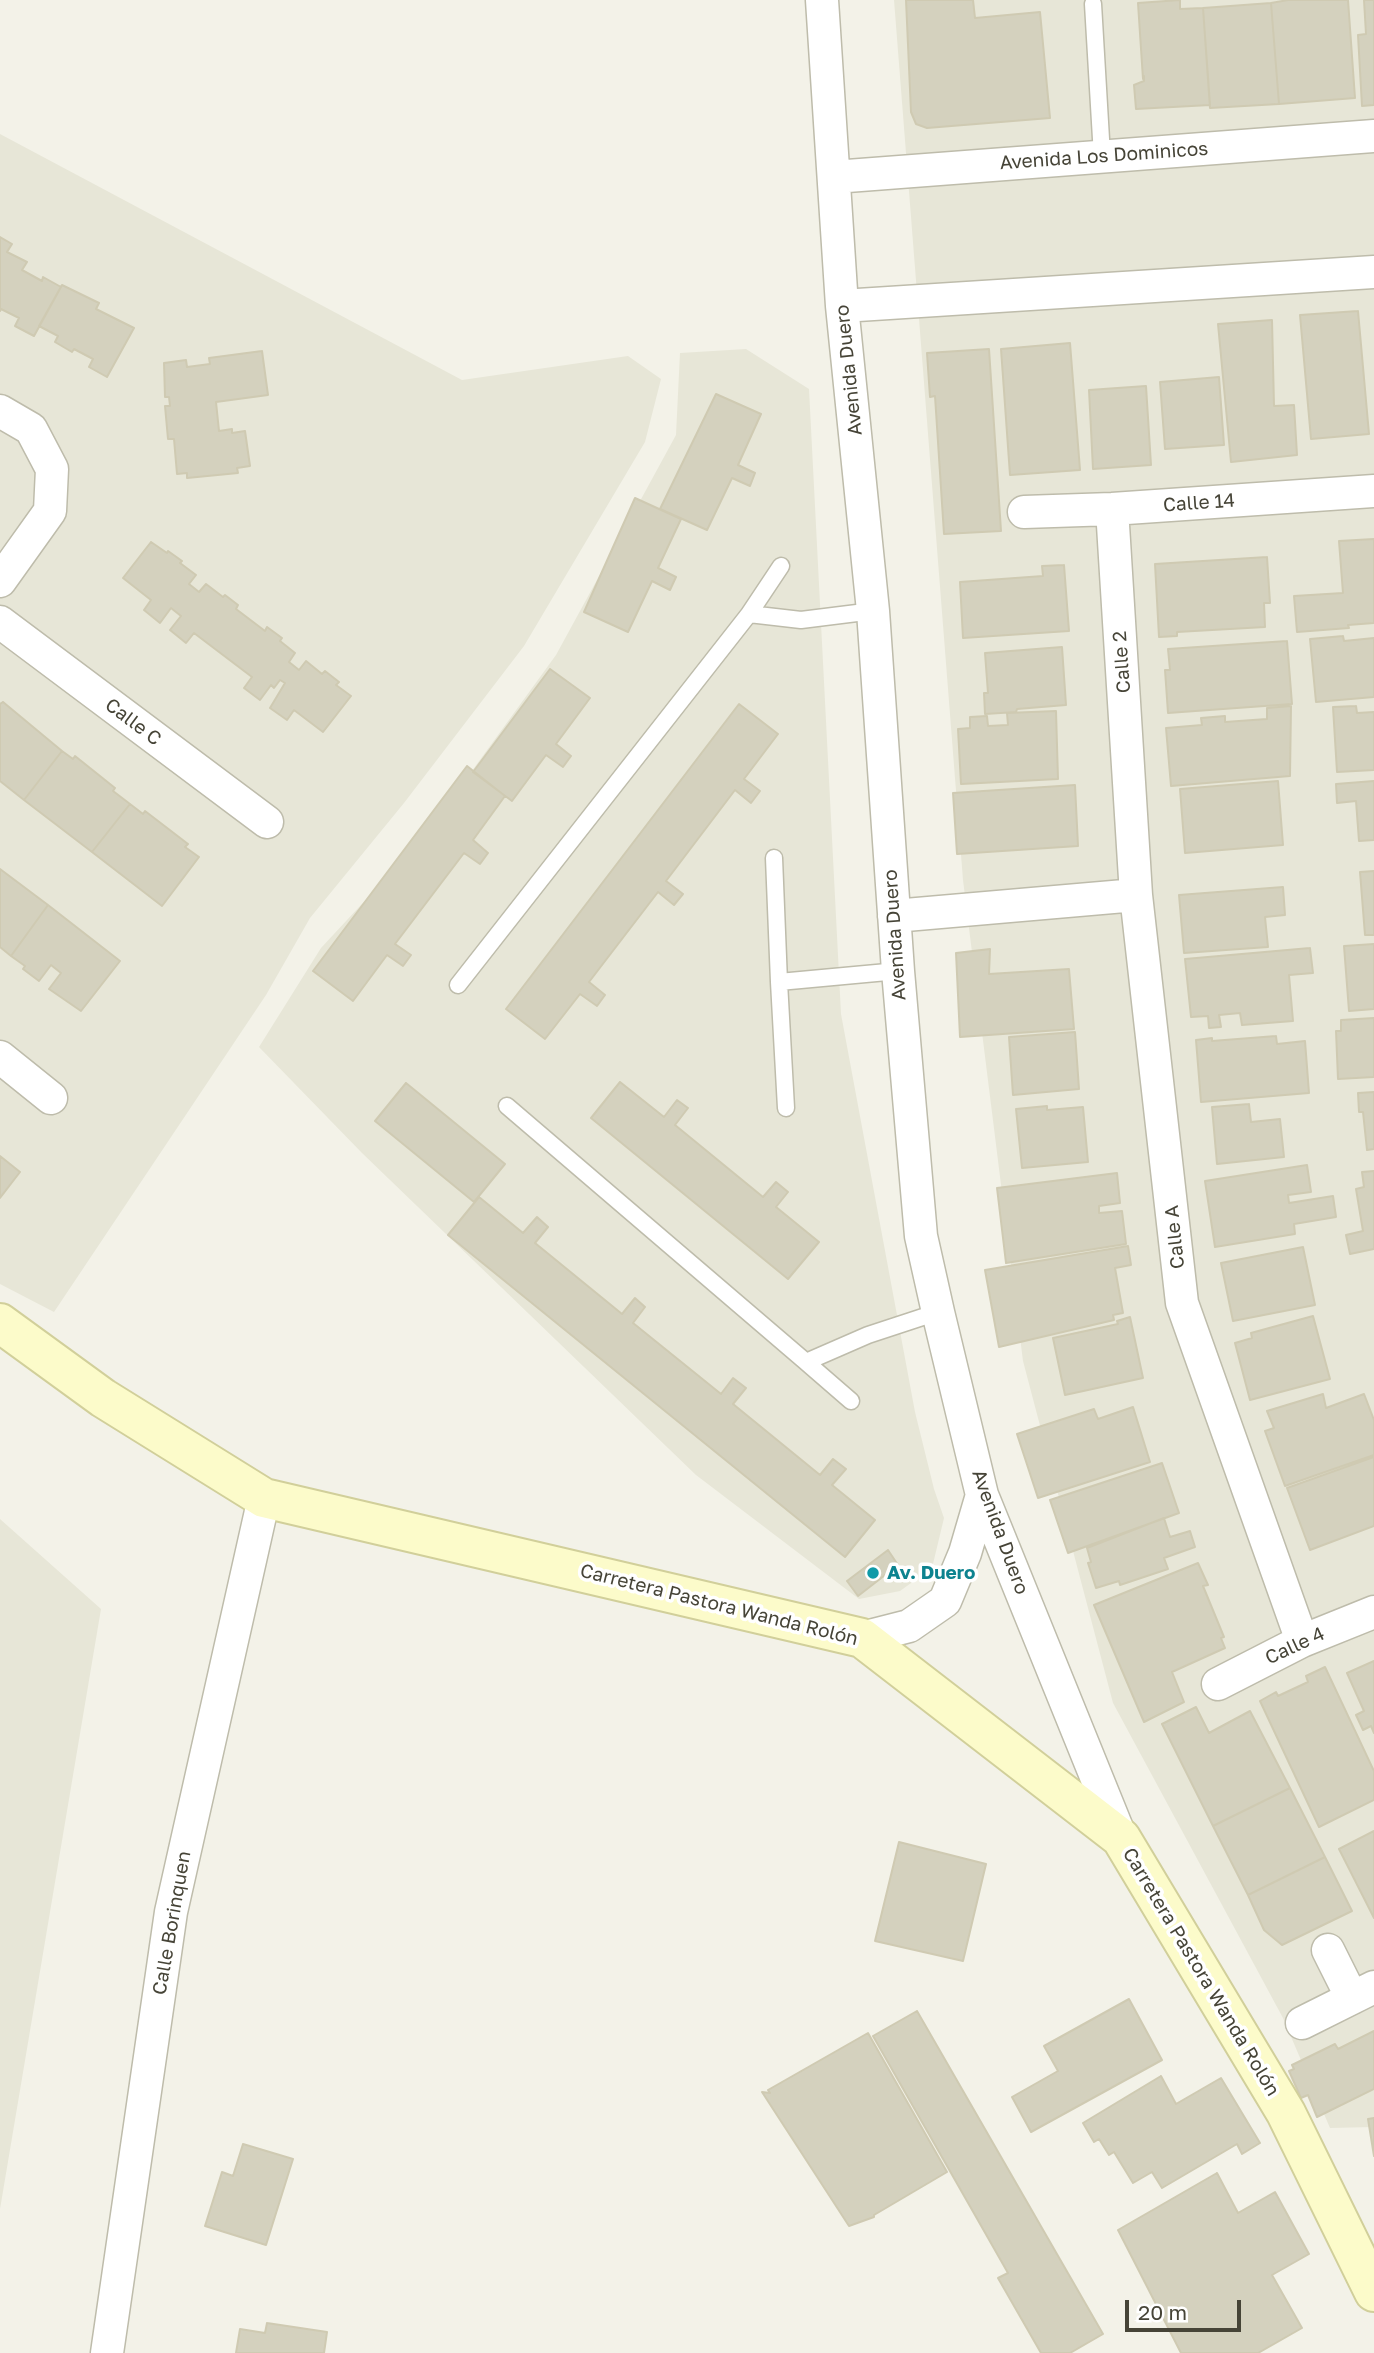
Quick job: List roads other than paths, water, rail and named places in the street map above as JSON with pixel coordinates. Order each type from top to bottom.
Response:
[{"type":"street","name":"Avenida Duero","points":[[821,0],[842,306],[873,611],[898,971],[921,1236],[982,1495],[1121,1838]]},
{"type":"street","name":"Avenida Los Dominicos","points":[[834,177],[1374,136]]},
{"type":"street","points":[[842,306],[1374,272]]},
{"type":"street","points":[[0,411],[31,429],[52,469],[50,511],[0,581]]},
{"type":"street","name":"Calle 14","points":[[1024,512],[1112,509],[1374,491]]},
{"type":"street","name":"Calle 2","points":[[1112,509],[1131,816]]},
{"type":"street","name":"Calle C","points":[[0,622],[267,822]]},
{"type":"street","name":"Calle A","points":[[1131,816],[1136,895],[1182,1303],[1302,1640]]},
{"type":"street","points":[[894,916],[1136,895]]},
{"type":"street","points":[[0,1057],[51,1098]]},
{"type":"street","name":"Carretera Pastora Wanda Rolón","points":[[0,1323],[103,1398],[264,1498],[862,1638],[1121,1838],[1286,2113],[1374,2292]]},
{"type":"street","points":[[862,1638],[909,1626],[944,1601],[965,1553],[982,1495]]},
{"type":"street","name":"Calle Borinquen","points":[[107,2353],[171,1912],[264,1498]]},
{"type":"street","name":"Calle 4","points":[[1218,1684],[1302,1640],[1374,1612]]},
{"type":"street","points":[[1302,2023],[1363,1992],[1328,1950]]},
{"type":"lane","points":[[1093,4],[1102,156]]},
{"type":"lane","points":[[458,985],[749,614],[781,566]]},
{"type":"lane","points":[[749,614],[801,620],[873,611]]},
{"type":"lane","points":[[774,858],[786,1108]]},
{"type":"lane","points":[[779,982],[898,971]]},
{"type":"lane","points":[[508,1106],[851,1401]]},
{"type":"lane","points":[[806,1363],[868,1335],[937,1312]]},
{"type":"place","name":"Av. Duero","points":[[873,1573]]}]
